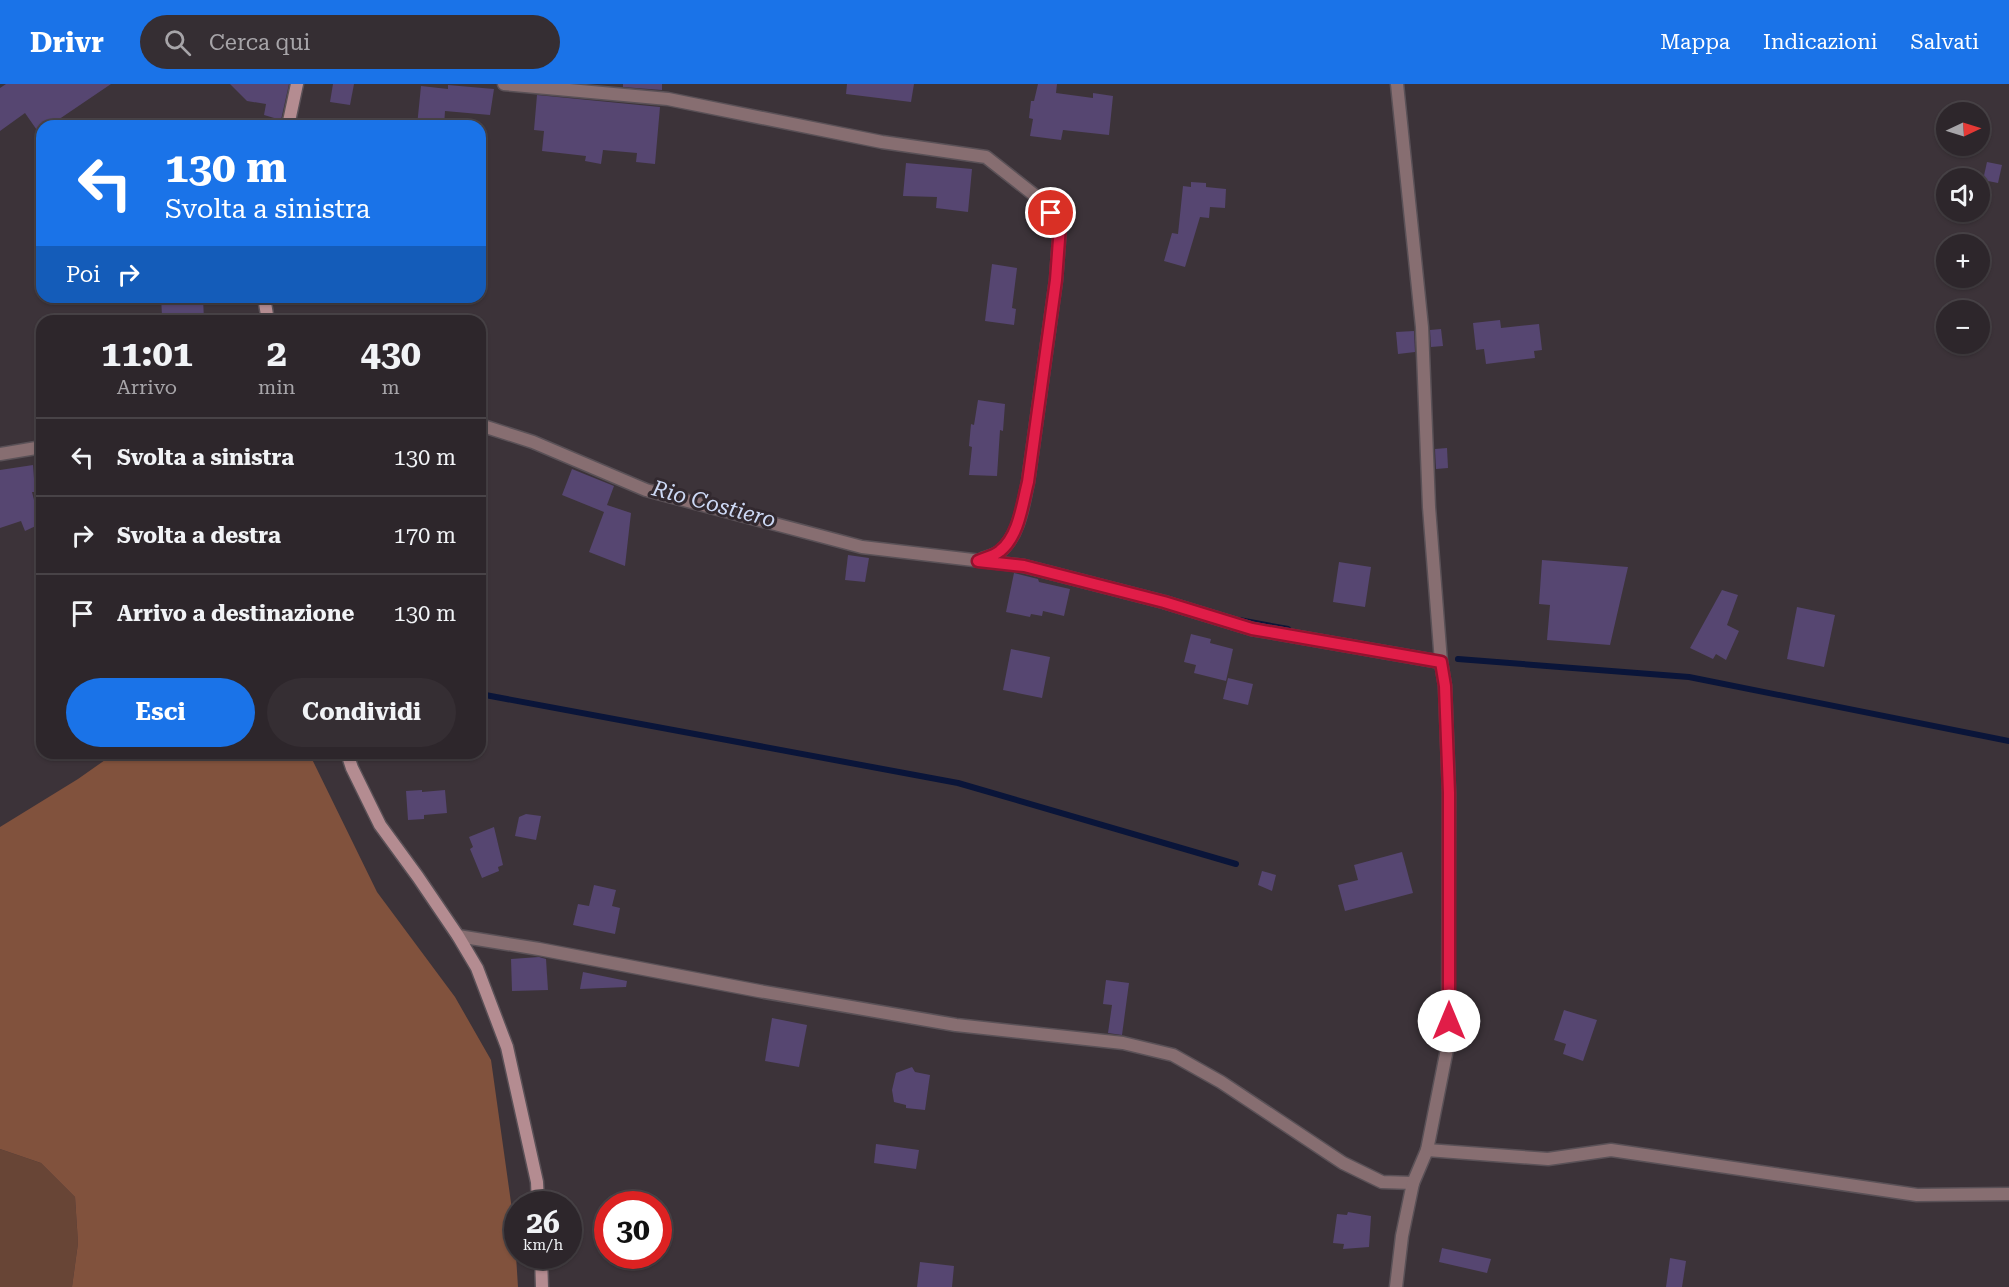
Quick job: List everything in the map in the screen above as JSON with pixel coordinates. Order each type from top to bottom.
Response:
[{"type":"main road","points":[[289,120],[297,84]]},
{"type":"main road","points":[[349,759],[380,825],[458,936],[477,969],[507,1047],[537,1191]]},
{"type":"main road","points":[[541,1269],[542,1287]]},
{"type":"street","points":[[504,84],[668,99],[882,142],[986,158],[1042,201],[1060,226],[1056,280],[1028,482],[1021,512],[1009,542],[998,553],[978,561]]},
{"type":"street","points":[[1396,1287],[1402,1236],[1413,1183],[1427,1150],[1448,1044],[1449,793],[1445,686],[1441,662],[1430,507],[1422,327],[1397,84]]},
{"type":"street","points":[[486,427],[533,442],[646,490],[862,547],[1024,566],[1164,602],[1263,631],[1441,662]]},
{"type":"street","points":[[0,454],[36,448]]},
{"type":"street","points":[[458,936],[539,948],[759,991],[945,1023],[1123,1042],[1173,1055],[1221,1082],[1343,1163],[1382,1182],[1413,1183]]},
{"type":"street","points":[[1427,1150],[1548,1159],[1611,1150],[1917,1195],[2009,1194]]},
{"type":"shaded area","points":[[106,759],[312,759],[377,892],[455,997],[491,1060],[509,1191],[504,1191],[504,1269],[517,1269],[518,1287],[72,1287],[78,1243],[75,1197],[41,1163],[0,1149],[0,827]]},
{"type":"shaded area","points":[[0,1149],[41,1163],[75,1197],[78,1243],[72,1287],[0,1287]]},
{"type":"building","points":[[6,84],[111,84],[58,120],[36,120],[36,129],[25,113],[0,131],[0,88]]},
{"type":"building","points":[[230,84],[289,84],[281,120],[264,115],[266,104],[247,101]]},
{"type":"building","points":[[333,84],[354,84],[350,105],[330,102]]},
{"type":"building","points":[[623,84],[662,84],[662,90],[623,87]]},
{"type":"building","points":[[847,84],[914,84],[911,102],[846,94]]},
{"type":"building","points":[[1038,84],[1057,84],[1056,93],[1093,98],[1093,93],[1113,96],[1109,135],[1063,130],[1061,140],[1030,136],[1033,119],[1029,118],[1031,101],[1034,101]]},
{"type":"building","points":[[448,85],[494,89],[490,115],[445,111],[444,120],[418,120],[421,86],[448,89]]},
{"type":"building","points":[[537,95],[660,107],[655,164],[636,162],[637,153],[603,150],[601,164],[585,161],[586,156],[542,151],[544,131],[534,130]]},
{"type":"building","points":[[1987,162],[2002,165],[1998,183],[1990,181],[1990,168],[1986,168]]},
{"type":"building","points":[[906,163],[972,169],[968,212],[936,208],[937,197],[903,196]]},
{"type":"building","points":[[1191,182],[1206,183],[1206,187],[1226,189],[1225,208],[1210,207],[1209,218],[1200,217],[1185,267],[1164,261],[1172,233],[1178,234],[1183,186],[1191,187]]},
{"type":"building","points":[[992,264],[1017,268],[1012,308],[1016,309],[1014,325],[985,321]]},
{"type":"building","points":[[161,303],[203,303],[204,315],[162,315]]},
{"type":"building","points":[[1500,320],[1501,328],[1539,324],[1542,350],[1534,351],[1535,358],[1486,364],[1484,349],[1476,350],[1473,323]]},
{"type":"building","points":[[1441,329],[1443,346],[1431,347],[1430,330]]},
{"type":"building","points":[[1414,331],[1415,352],[1398,354],[1396,332]]},
{"type":"building","points":[[978,400],[1005,404],[1003,431],[1000,430],[997,476],[969,475],[972,447],[969,446],[971,424],[974,425]]},
{"type":"building","points":[[1447,448],[1448,468],[1436,469],[1435,449]]},
{"type":"building","points":[[33,465],[35,492],[32,492],[36,508],[36,526],[25,531],[21,521],[0,528],[0,470]]},
{"type":"building","points":[[572,469],[614,486],[607,505],[631,513],[625,566],[589,552],[604,512],[562,495]]},
{"type":"building","points":[[848,555],[869,558],[865,582],[845,580]]},
{"type":"building","points":[[1542,560],[1628,567],[1610,645],[1547,640],[1550,605],[1539,604]]},
{"type":"building","points":[[1339,562],[1371,567],[1365,607],[1333,602]]},
{"type":"building","points":[[1014,573],[1070,589],[1064,616],[1043,611],[1042,616],[1031,614],[1030,617],[1006,612]]},
{"type":"building","points":[[1722,590],[1738,595],[1727,625],[1739,631],[1726,660],[1716,654],[1713,659],[1690,648]]},
{"type":"building","points":[[1797,607],[1835,615],[1824,667],[1787,659]]},
{"type":"building","points":[[1191,634],[1211,639],[1210,643],[1233,649],[1226,681],[1194,673],[1196,665],[1184,662]]},
{"type":"building","points":[[1011,649],[1050,657],[1042,698],[1003,690]]},
{"type":"building","points":[[1228,678],[1253,684],[1248,705],[1223,699]]},
{"type":"building","points":[[422,790],[422,792],[445,790],[447,813],[424,815],[424,819],[408,820],[406,791]]},
{"type":"building","points":[[526,814],[541,816],[536,840],[515,836],[519,817]]},
{"type":"building","points":[[494,827],[503,865],[498,867],[499,871],[482,878],[470,849],[473,847],[469,837]]},
{"type":"building","points":[[1402,852],[1413,893],[1345,911],[1338,885],[1358,880],[1354,865]]},
{"type":"building","points":[[1262,871],[1276,875],[1272,891],[1258,885]]},
{"type":"building","points":[[594,885],[616,890],[612,906],[620,908],[615,934],[573,925],[578,904],[589,906]]},
{"type":"building","points":[[539,957],[546,959],[548,990],[512,991],[511,959]]},
{"type":"building","points":[[583,972],[627,981],[626,987],[580,989]]},
{"type":"building","points":[[1106,980],[1129,983],[1122,1035],[1108,1033],[1112,1005],[1103,1004]]},
{"type":"building","points":[[1564,1010],[1597,1020],[1583,1061],[1563,1054],[1566,1044],[1554,1040]]},
{"type":"building","points":[[772,1018],[807,1025],[799,1067],[765,1061]]},
{"type":"building","points":[[912,1067],[915,1072],[930,1075],[925,1110],[906,1108],[906,1105],[894,1102],[892,1090],[896,1073]]},
{"type":"building","points":[[876,1144],[919,1150],[916,1169],[874,1163]]},
{"type":"building","points":[[1348,1212],[1371,1216],[1369,1247],[1343,1249],[1344,1244],[1333,1243],[1337,1214],[1347,1215]]},
{"type":"building","points":[[1442,1248],[1491,1259],[1487,1273],[1439,1262]]},
{"type":"building","points":[[1670,1258],[1686,1261],[1682,1287],[1666,1287]]},
{"type":"building","points":[[920,1262],[954,1266],[952,1287],[917,1287]]},
{"type":"waterway","name":"Rio Costiero","points":[[1239,620],[1288,629]]},
{"type":"waterway","points":[[1458,659],[1689,677],[2009,741]]},
{"type":"waterway","points":[[486,695],[958,783],[1236,864]]},
{"type":"route","points":[[1051,213],[1060,226],[1056,280],[1028,482],[1021,512],[1009,542],[998,553],[978,561],[1024,566],[1284,636],[1441,662],[1445,686],[1449,793],[1449,1021]]}]
